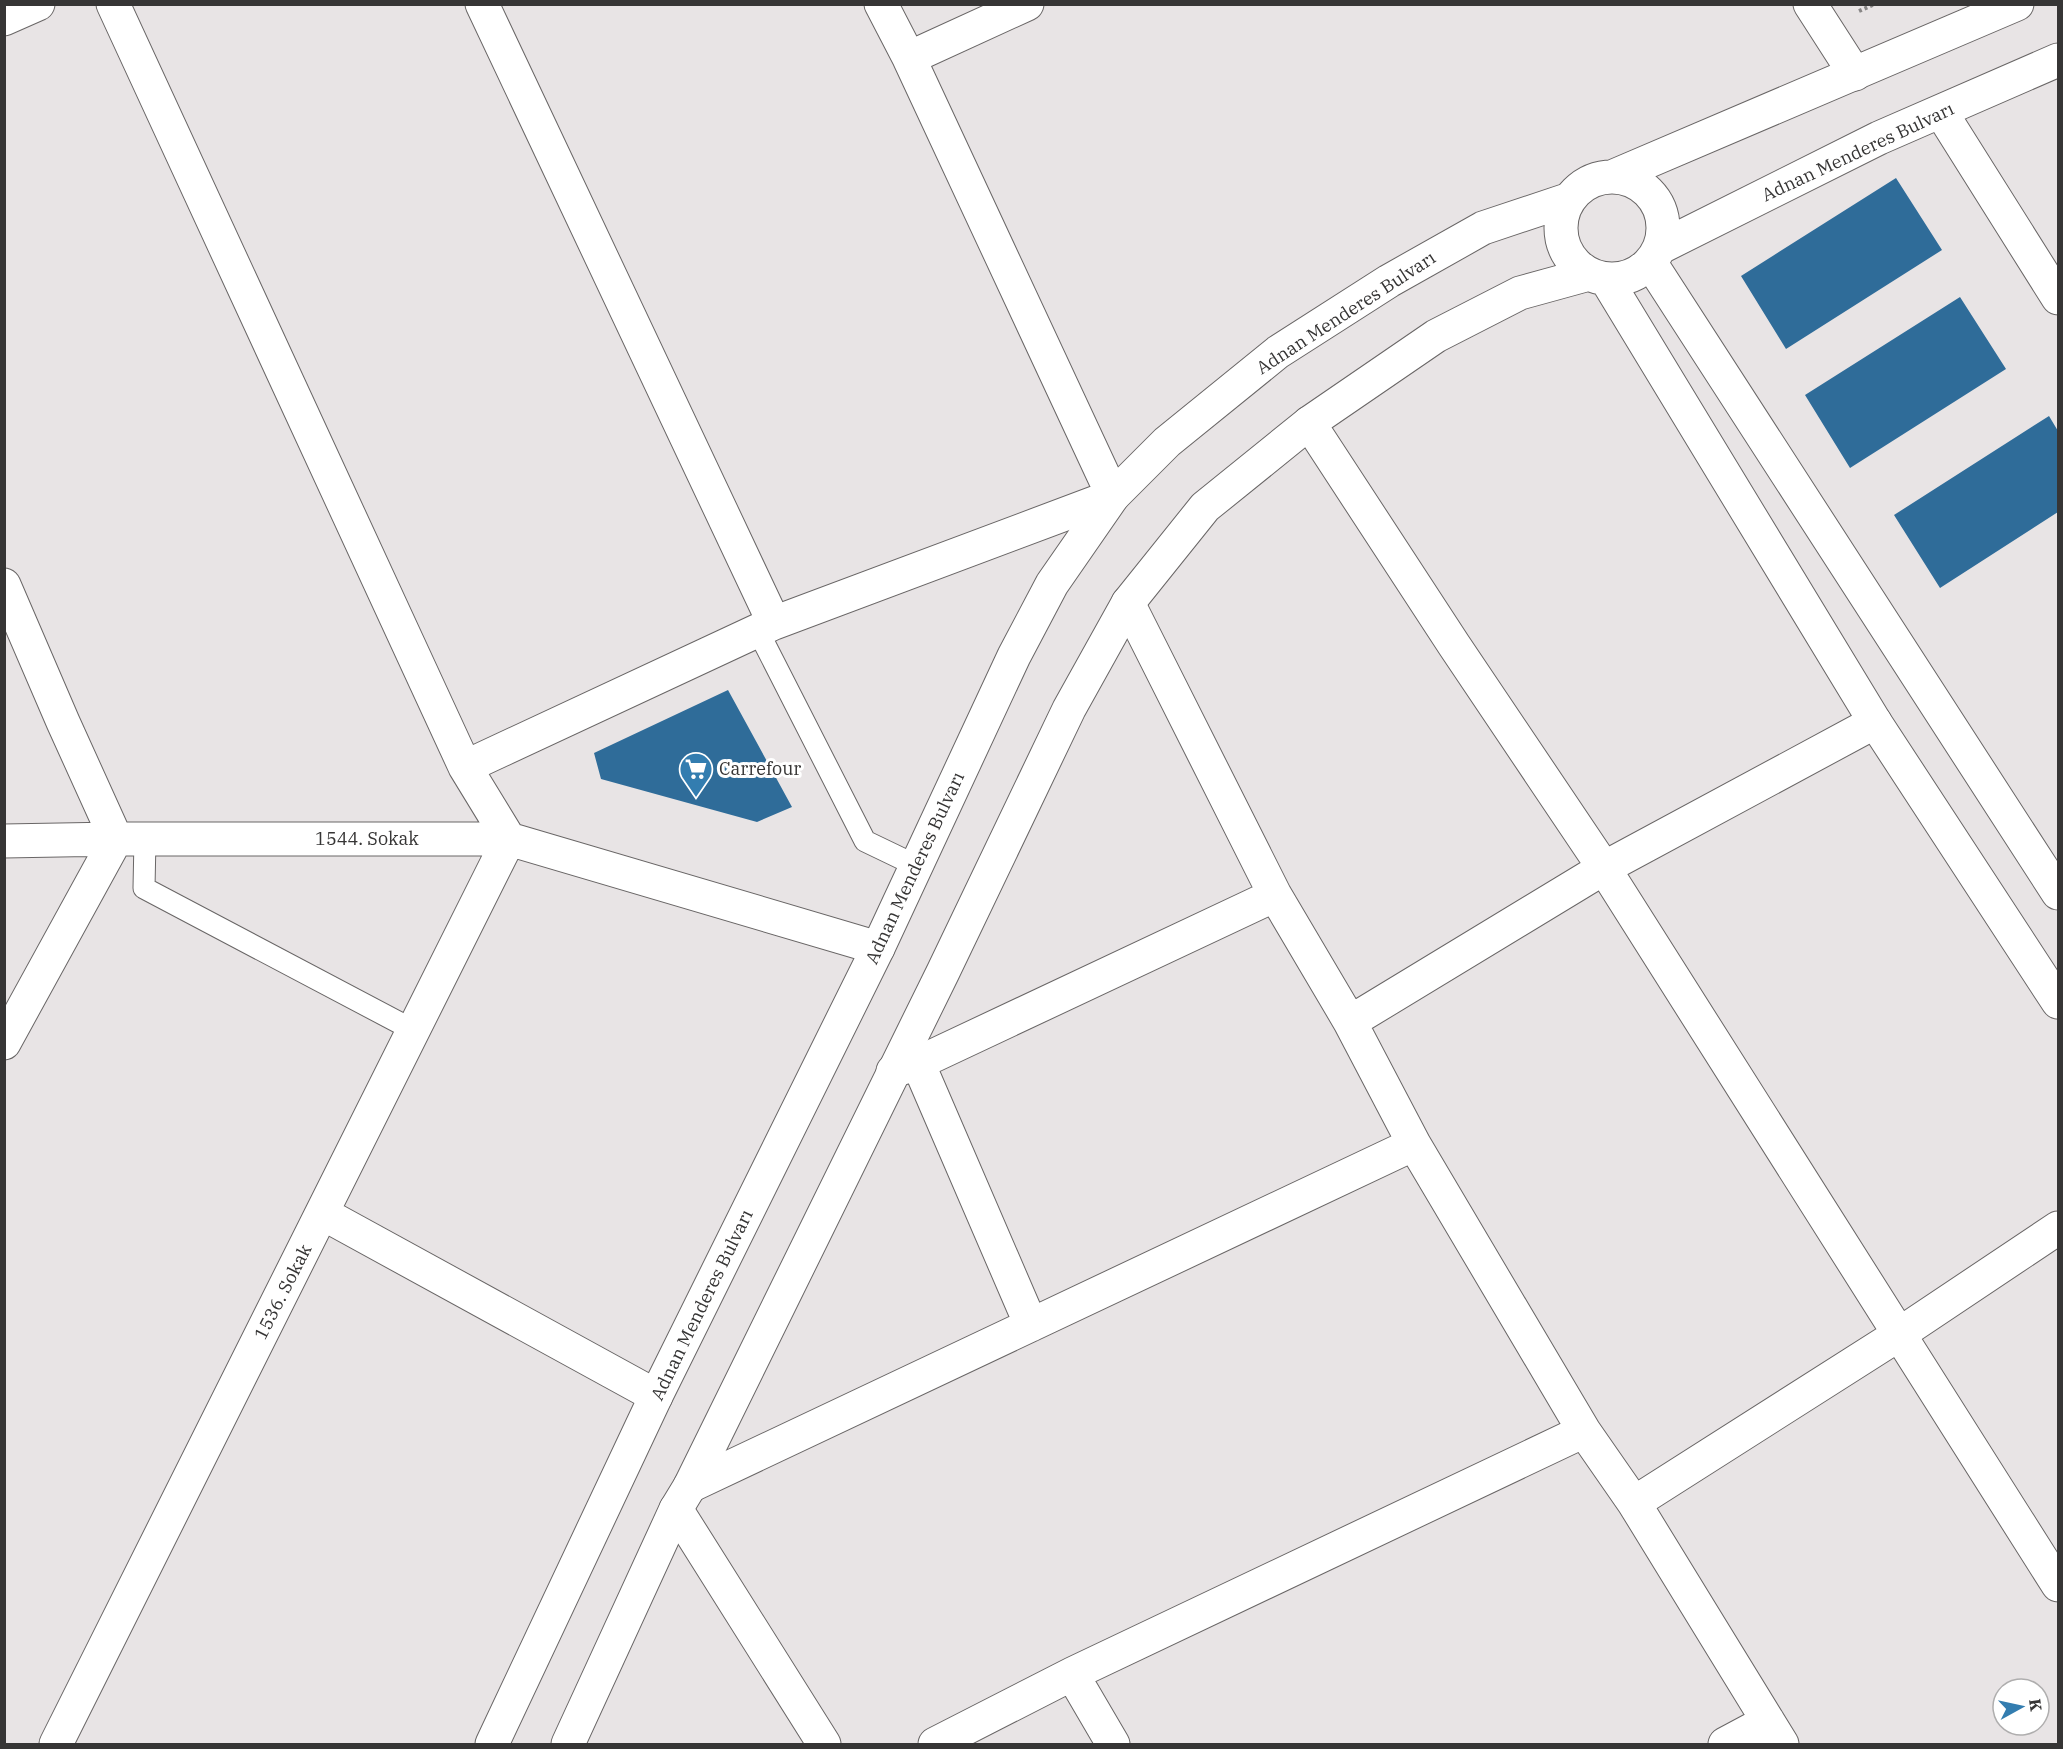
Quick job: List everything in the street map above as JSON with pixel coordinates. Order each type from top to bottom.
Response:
[{"type":"street","points":[[4,19],[38,4]]},
{"type":"street","points":[[113,4],[465,767],[509,839]]},
{"type":"street","points":[[482,4],[766,627]]},
{"type":"street","points":[[465,767],[766,627],[1113,496],[909,58],[881,4]]},
{"type":"street","points":[[909,58],[1027,4]]},
{"type":"street","points":[[1810,4],[1855,74]]},
{"type":"street","points":[[2018,4],[1614,176],[1597,179],[1582,186],[1570,199],[1563,215],[1562,232],[1565,249],[1575,264],[1598,276],[1875,722],[2058,1002]]},
{"type":"street","name":"Adnan Menderes Bulvarı","points":[[1655,255],[1879,138],[2058,60]]},
{"type":"street","points":[[1941,112],[2058,298]]},
{"type":"street","points":[[568,1744],[683,1497],[906,1067],[944,972],[1069,709],[1128,603],[1205,507],[1309,423],[1436,336],[1520,293],[1598,276],[1622,279],[1638,273],[1655,255],[1663,232],[1662,216],[1656,201],[1645,188],[1631,180],[1614,176]]},
{"type":"street","name":"Adnan Menderes Bulvarı","points":[[492,1744],[656,1396],[878,948],[1014,656],[1052,584],[1113,496],[1167,442],[1288,345],[1389,281],[1483,228],[1570,199]]},
{"type":"street","points":[[1655,255],[2058,893]]},
{"type":"street","points":[[1309,423],[1454,645],[1604,868],[2058,1585]]},
{"type":"street","points":[[4,585],[63,722],[130,839],[4,1043]]},
{"type":"street","points":[[1128,603],[1275,895],[1350,1022],[1414,1144],[1584,1431],[1635,1503],[1775,1733],[1725,1744]]},
{"type":"street","points":[[1350,1022],[1604,868],[1875,722]]},
{"type":"street","name":"1544. Sokak","points":[[4,841],[509,839],[878,948]]},
{"type":"street","name":"1536. Sokak","points":[[56,1744],[509,839]]},
{"type":"street","points":[[906,1067],[1275,895]]},
{"type":"street","points":[[906,1067],[1031,1325]]},
{"type":"street","points":[[683,1497],[1031,1325],[1414,1144]]},
{"type":"street","points":[[322,1213],[656,1396]]},
{"type":"street","points":[[1635,1503],[1898,1335],[2058,1228]]},
{"type":"street","points":[[935,1744],[1072,1674],[1584,1431]]},
{"type":"street","points":[[683,1497],[824,1744]]},
{"type":"street","points":[[1072,1674],[1113,1744]]},
{"type":"lane","points":[[766,627],[865,841],[917,866]]},
{"type":"lane","points":[[130,839],[144,888],[413,1030]]},
{"type":"building","points":[[1896,178],[1942,250],[1786,349],[1741,276]]},
{"type":"building","points":[[1960,297],[2006,369],[1850,468],[1805,395]]},
{"type":"building","points":[[2049,416],[2058,431],[2058,512],[1940,588],[1894,515]]},
{"type":"building","points":[[728,690],[792,807],[757,822],[601,779],[594,753]]},
{"type":"place","name":"Carrefour","points":[[696,798]]}]
